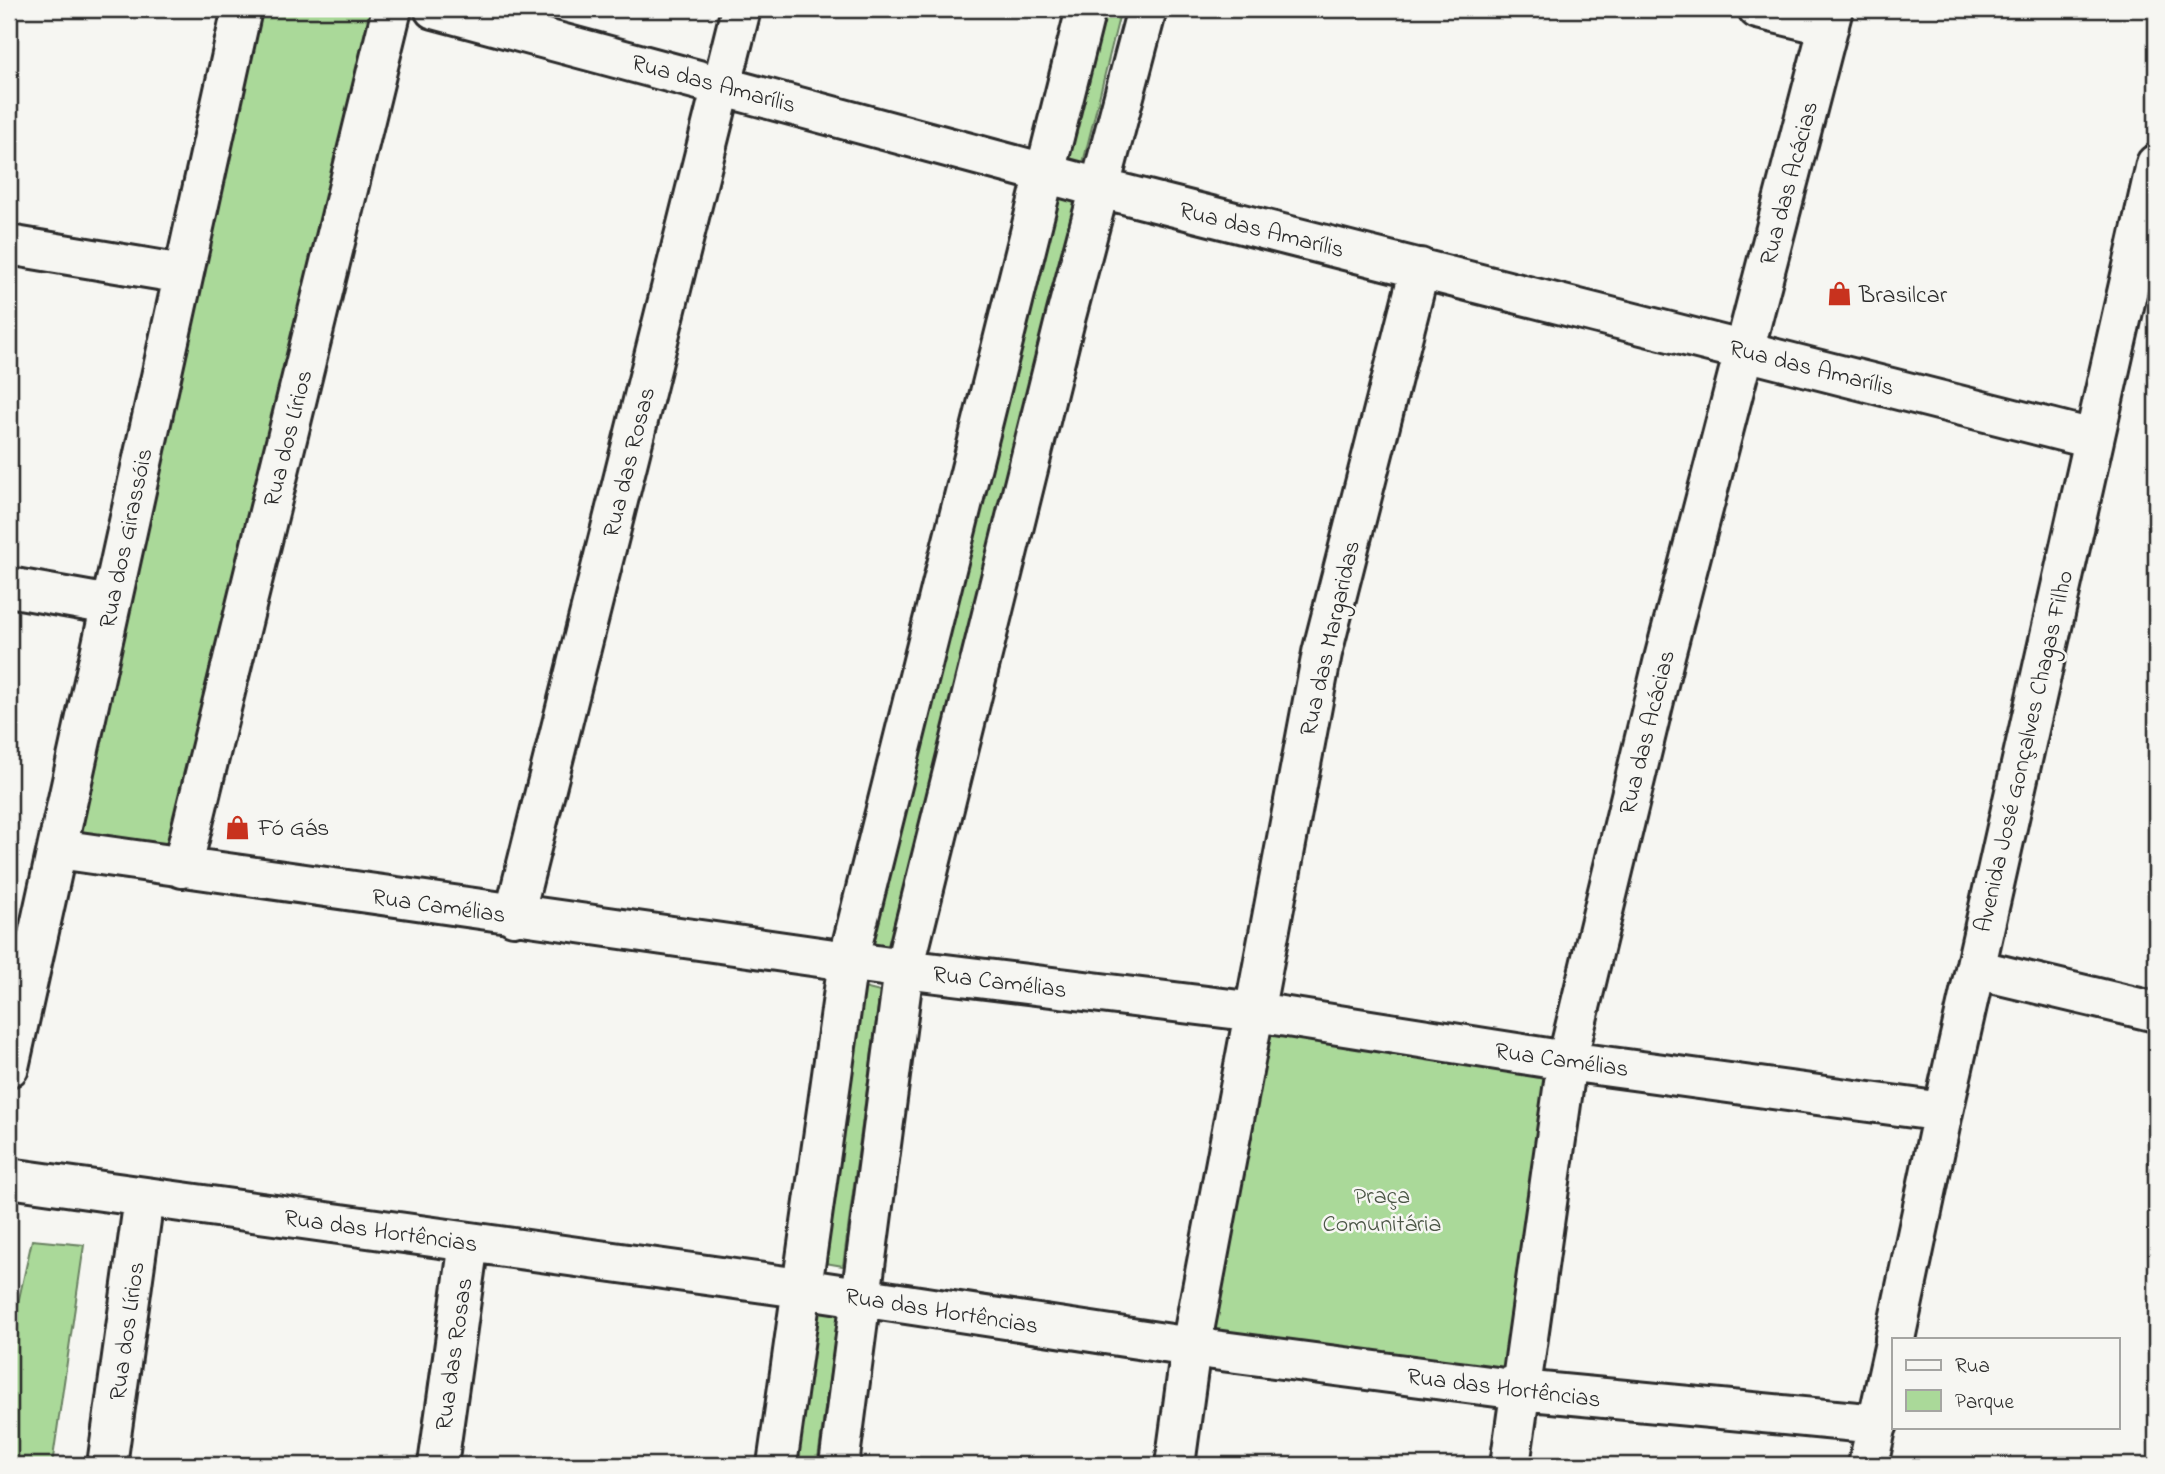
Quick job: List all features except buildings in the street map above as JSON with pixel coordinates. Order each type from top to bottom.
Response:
[{"type":"street","name":"Rua dos Girassóis","points":[[9,1067],[24,922],[58,849],[242,9]]},
{"type":"street","name":"Rua dos Lírios","points":[[182,868],[392,9]]},
{"type":"street","name":"Rua das Amarílis","points":[[434,9],[722,84],[1045,174],[2093,439]]},
{"type":"street","name":"Rua das Rosas","points":[[514,916],[741,9]]},
{"type":"street","points":[[777,1465],[848,961],[1086,9]]},
{"type":"street","points":[[839,1465],[904,969],[1147,9]]},
{"type":"street","points":[[1758,9],[1831,17]]},
{"type":"street","name":"Rua das Acácias","points":[[1510,1465],[1567,1061],[1664,659],[1831,17]]},
{"type":"street","name":"Avenida José Gonçalves Chagas Filho","points":[[1895,1338],[1943,1112],[2156,164]]},
{"type":"street","points":[[9,245],[183,274]]},
{"type":"street","name":"Rua das Margaridas","points":[[1175,1465],[1191,1348],[1322,653],[1420,268]]},
{"type":"street","points":[[9,587],[110,605]]},
{"type":"street","name":"Rua Camélias","points":[[58,849],[514,916],[904,969],[1256,1012],[1567,1061],[1943,1112]]},
{"type":"street","points":[[1975,969],[2156,1012]]},
{"type":"street","name":"Rua das Hortências","points":[[9,1178],[800,1288],[1191,1348],[1520,1390],[1878,1424]]},
{"type":"street","name":"Rua dos Lírios","points":[[107,1465],[144,1198]]},
{"type":"street","name":"Rua das Rosas","points":[[438,1465],[468,1242]]},
{"type":"street","points":[[1868,1465],[1892,1357]]},
{"type":"green space","points":[[261,9],[379,9],[174,854],[78,838]]},
{"type":"green space","points":[[1104,9],[1121,9],[1082,167],[1066,162]]},
{"type":"green space","points":[[1059,192],[1079,199],[890,950],[869,947]]},
{"type":"green space","points":[[860,987],[880,992],[843,1266],[825,1263]]},
{"type":"green space","name":"Praça Comunitária","points":[[1267,1027],[1553,1069],[1510,1377],[1203,1336]]},
{"type":"green space","points":[[32,1240],[84,1245],[52,1465],[9,1465],[9,1344]]},
{"type":"green space","points":[[817,1310],[839,1311],[817,1465],[796,1465]]},
{"type":"place","name":"Brasilcar","points":[[1839,294]]},
{"type":"place","name":"Fó Gás","points":[[238,827]]}]
